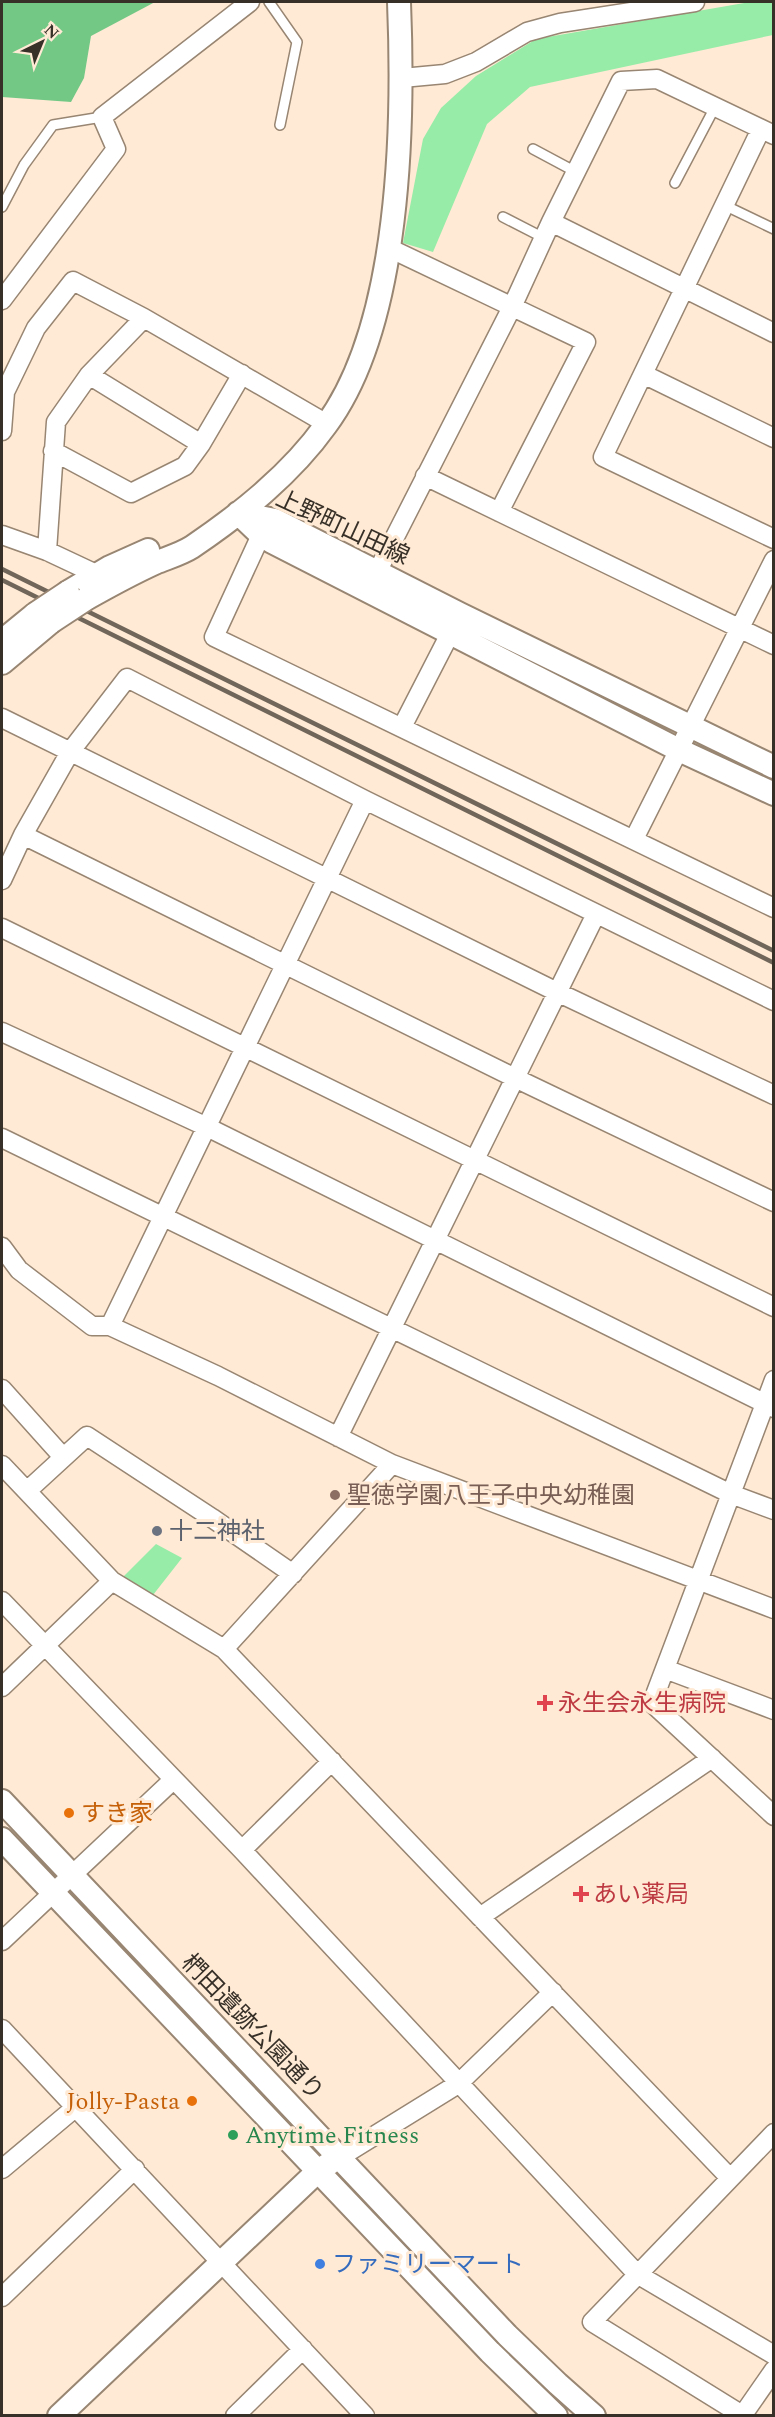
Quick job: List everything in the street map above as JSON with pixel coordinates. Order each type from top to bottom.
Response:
[{"type":"street","points":[[2,300],[116,148],[102,117],[250,2]]},
{"type":"street","points":[[2,641],[89,588],[238,513],[278,480],[306,451],[327,424],[354,377],[370,330],[389,248],[402,78],[399,2]]},
{"type":"street","points":[[402,78],[445,74],[476,62],[527,32],[560,23],[695,2]]},
{"type":"street","points":[[372,581],[512,307],[547,230],[621,81],[657,79],[767,132],[724,205],[603,457],[774,539]]},
{"type":"street","points":[[547,230],[684,289],[774,333]]},
{"type":"street","points":[[389,248],[586,342],[499,512]]},
{"type":"street","points":[[2,431],[6,392],[36,328],[73,281],[144,318],[327,424]]},
{"type":"street","points":[[47,551],[56,422],[89,375],[144,318]]},
{"type":"street","points":[[53,451],[131,493],[184,466],[201,444],[242,374]]},
{"type":"street","points":[[643,374],[774,438]]},
{"type":"street","points":[[89,375],[201,444]]},
{"type":"street","points":[[425,476],[774,645]]},
{"type":"street","name":"上野町山田線","points":[[238,513],[261,535],[372,581],[455,623],[564,691],[679,750],[774,794]]},
{"type":"street","name":"上野町山田線","points":[[238,513],[275,520],[372,581]]},
{"type":"street","points":[[2,535],[47,551],[89,588]]},
{"type":"street","points":[[261,535],[214,636],[774,908]]},
{"type":"street","points":[[634,839],[774,560]]},
{"type":"street","points":[[2,663],[43,618]]},
{"type":"street","points":[[402,728],[455,623]]},
{"type":"street","name":"上野町山田線","points":[[455,623],[574,670],[774,767]]},
{"type":"street","points":[[564,691],[574,670]]},
{"type":"street","points":[[2,880],[23,835],[70,752],[127,678],[365,800],[774,1001]]},
{"type":"street","points":[[2,718],[557,992],[774,1095]]},
{"type":"street","points":[[110,1326],[365,800]]},
{"type":"street","points":[[23,835],[515,1078],[774,1202]]},
{"type":"street","points":[[338,1437],[596,914]]},
{"type":"street","points":[[2,928],[774,1307]]},
{"type":"street","points":[[2,1032],[207,1127],[769,1406]]},
{"type":"street","points":[[2,1138],[731,1494],[774,1510]]},
{"type":"street","points":[[2,1247],[19,1270],[92,1326],[110,1326],[218,1376],[392,1464],[774,1609]]},
{"type":"street","points":[[774,1380],[769,1406],[731,1494],[652,1703],[774,1816]]},
{"type":"street","points":[[2,1389],[63,1457]]},
{"type":"street","points":[[27,1491],[87,1436],[174,1492],[293,1574]]},
{"type":"street","points":[[225,1649],[392,1464]]},
{"type":"street","points":[[2,1465],[112,1581],[225,1649],[729,2177]]},
{"type":"street","points":[[2,1687],[112,1581]]},
{"type":"street","points":[[2,1601],[242,1850],[637,2274],[774,2355]]},
{"type":"street","points":[[665,1669],[774,1710]]},
{"type":"street","points":[[480,1917],[712,1758]]},
{"type":"street","points":[[242,1850],[332,1761]]},
{"type":"street","points":[[2,1941],[173,1780]]},
{"type":"street","name":"椚田遺跡公園通り","points":[[2,1801],[507,2335],[594,2415]]},
{"type":"street","points":[[2,1839],[490,2352],[556,2415]]},
{"type":"street","points":[[59,2415],[318,2171],[458,2084],[553,1992]]},
{"type":"street","points":[[2,2029],[365,2415]]},
{"type":"street","points":[[2,2169],[76,2107]]},
{"type":"street","points":[[774,2133],[729,2177],[592,2322],[742,2415],[774,2370]]},
{"type":"street","points":[[2,2297],[135,2169]]},
{"type":"street","points":[[235,2415],[303,2349]]},
{"type":"lane","points":[[269,2],[297,42],[280,126]]},
{"type":"lane","points":[[675,183],[715,107]]},
{"type":"lane","points":[[2,207],[24,165],[53,125],[102,117]]},
{"type":"lane","points":[[532,149],[576,172]]},
{"type":"lane","points":[[724,205],[774,229]]},
{"type":"lane","points":[[503,217],[547,230]]},
{"type":"green space","points":[[2,2],[155,2],[91,36],[84,78],[71,102],[2,97]]},
{"type":"green space","points":[[750,2],[773,2],[773,35],[530,87],[487,124],[433,252],[403,243],[423,139],[441,108],[476,76],[536,39]]},
{"type":"green space","points":[[156,1544],[182,1558],[153,1595],[123,1577]]},
{"type":"railway","points":[[2,569],[774,951]]},
{"type":"railway","points":[[2,580],[774,963]]},
{"type":"place","name":"聖徳学園八王子中央幼稚園","points":[[335,1495]]},
{"type":"place","name":"十二神社","points":[[157,1531]]},
{"type":"place","name":"永生会永生病院","points":[[545,1703]]},
{"type":"place","name":"すき家","points":[[69,1813]]},
{"type":"place","name":"あい薬局","points":[[581,1894]]},
{"type":"place","name":"Jolly-Pasta","points":[[192,2101]]},
{"type":"place","name":"Anytime Fitness","points":[[233,2135]]},
{"type":"place","name":"ファミリーマート","points":[[320,2264]]}]
